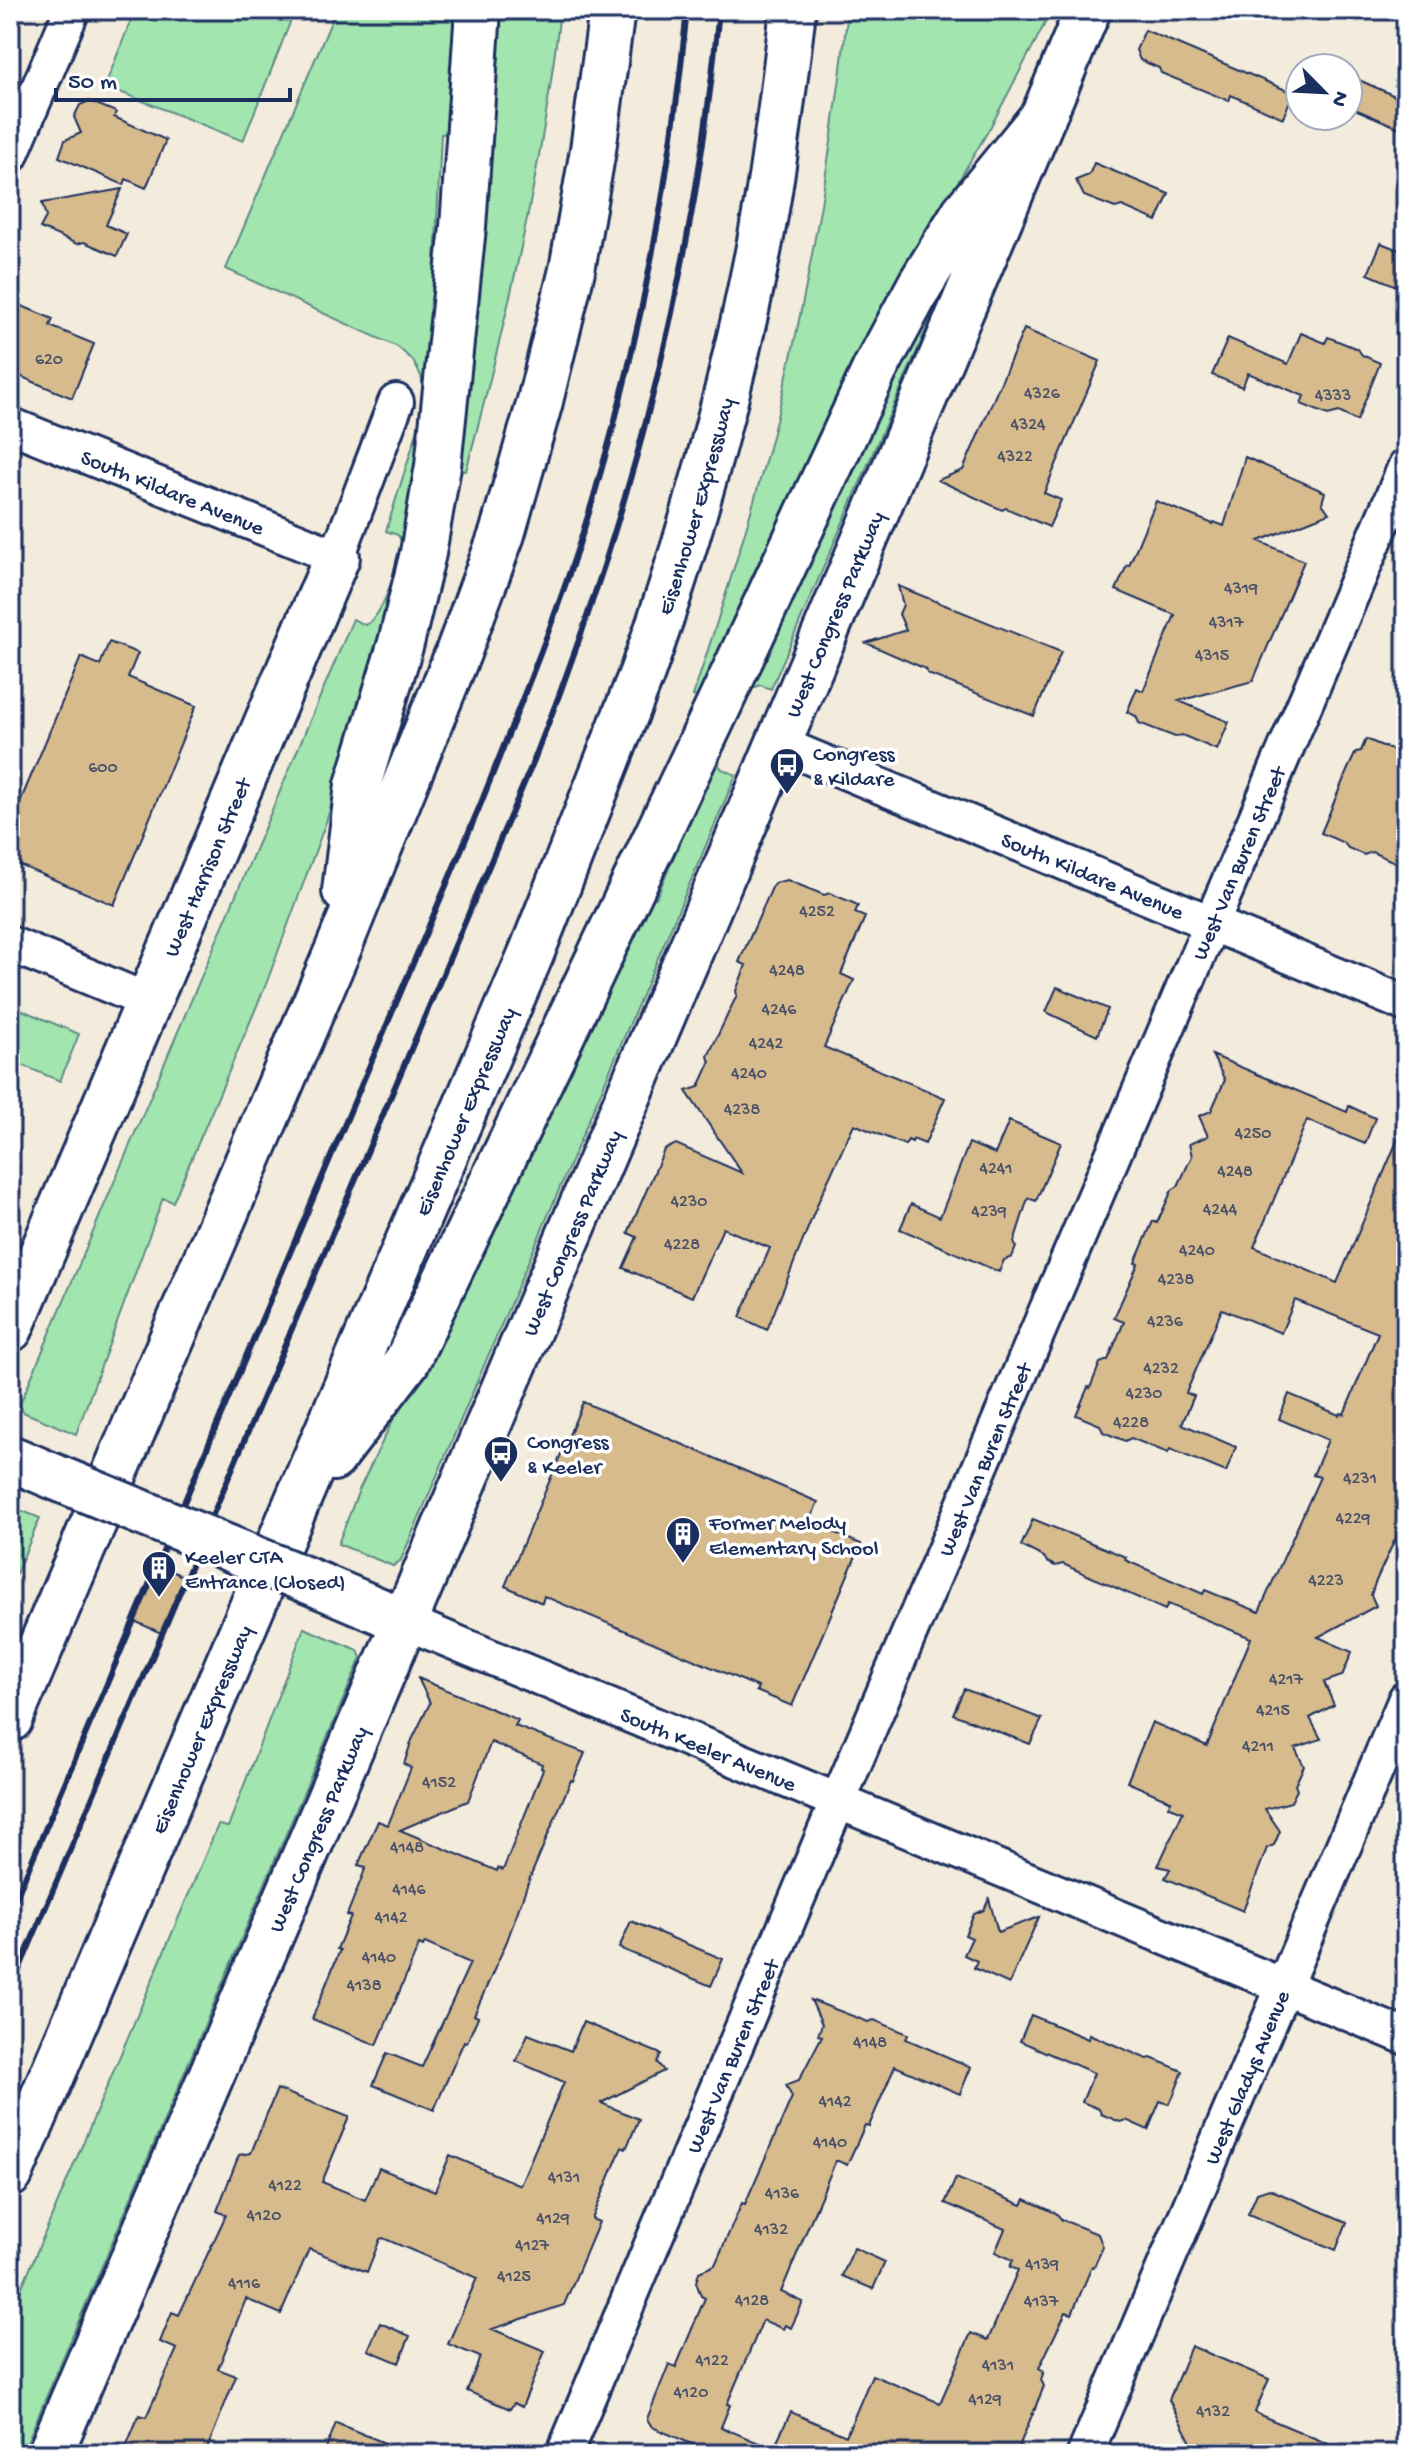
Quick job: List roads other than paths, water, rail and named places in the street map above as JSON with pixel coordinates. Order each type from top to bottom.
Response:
[{"type":"main road","points":[[339,947],[358,785],[401,643],[423,553],[438,466],[463,227],[478,10]]},
{"type":"main road","points":[[10,1719],[339,947],[458,653],[502,534],[539,405],[572,270],[593,150],[612,10]]},
{"type":"main road","name":"Eisenhower Expressway","points":[[10,2174],[531,954],[614,749],[659,626],[707,470],[740,336],[765,214],[793,10]]},
{"type":"main road","name":"West Congress Parkway","points":[[50,2454],[779,744],[1088,10]]},
{"type":"main road","points":[[294,1507],[407,1361],[725,693],[875,369],[920,285],[964,213],[1044,115]]},
{"type":"main road","name":"West Harrison Street","points":[[10,1329],[337,557]]},
{"type":"main road","name":"South Keeler Avenue","points":[[10,1458],[406,1622]]},
{"type":"street","points":[[10,156],[72,10]]},
{"type":"street","name":"West Harrison Street","points":[[337,557],[396,402]]},
{"type":"street","name":"South Kildare Avenue","points":[[10,425],[337,557]]},
{"type":"street","name":"West Van Buren Street","points":[[564,2454],[1406,466]]},
{"type":"street","name":"South Kildare Avenue","points":[[779,744],[1406,1004]]},
{"type":"street","points":[[10,944],[150,1002]]},
{"type":"street","name":"South Keeler Avenue","points":[[406,1622],[1406,2037]]},
{"type":"street","name":"West Gladys Avenue","points":[[1085,2454],[1406,1699]]},
{"type":"railway","points":[[10,1912],[479,808],[555,614],[594,496],[640,316],[663,194],[687,10]]},
{"type":"railway","points":[[10,1991],[534,760],[569,669],[600,578],[654,392],[693,202],[719,10]]},
{"type":"place","name":"Congress & Kildare","points":[[787,796]]},
{"type":"place","name":"Congress & Keeler","points":[[501,1484]]},
{"type":"place","name":"Former Melody Elementary School","points":[[683,1565]]},
{"type":"place","name":"Keeler CTA Entrance (Closed)","points":[[159,1599]]}]
